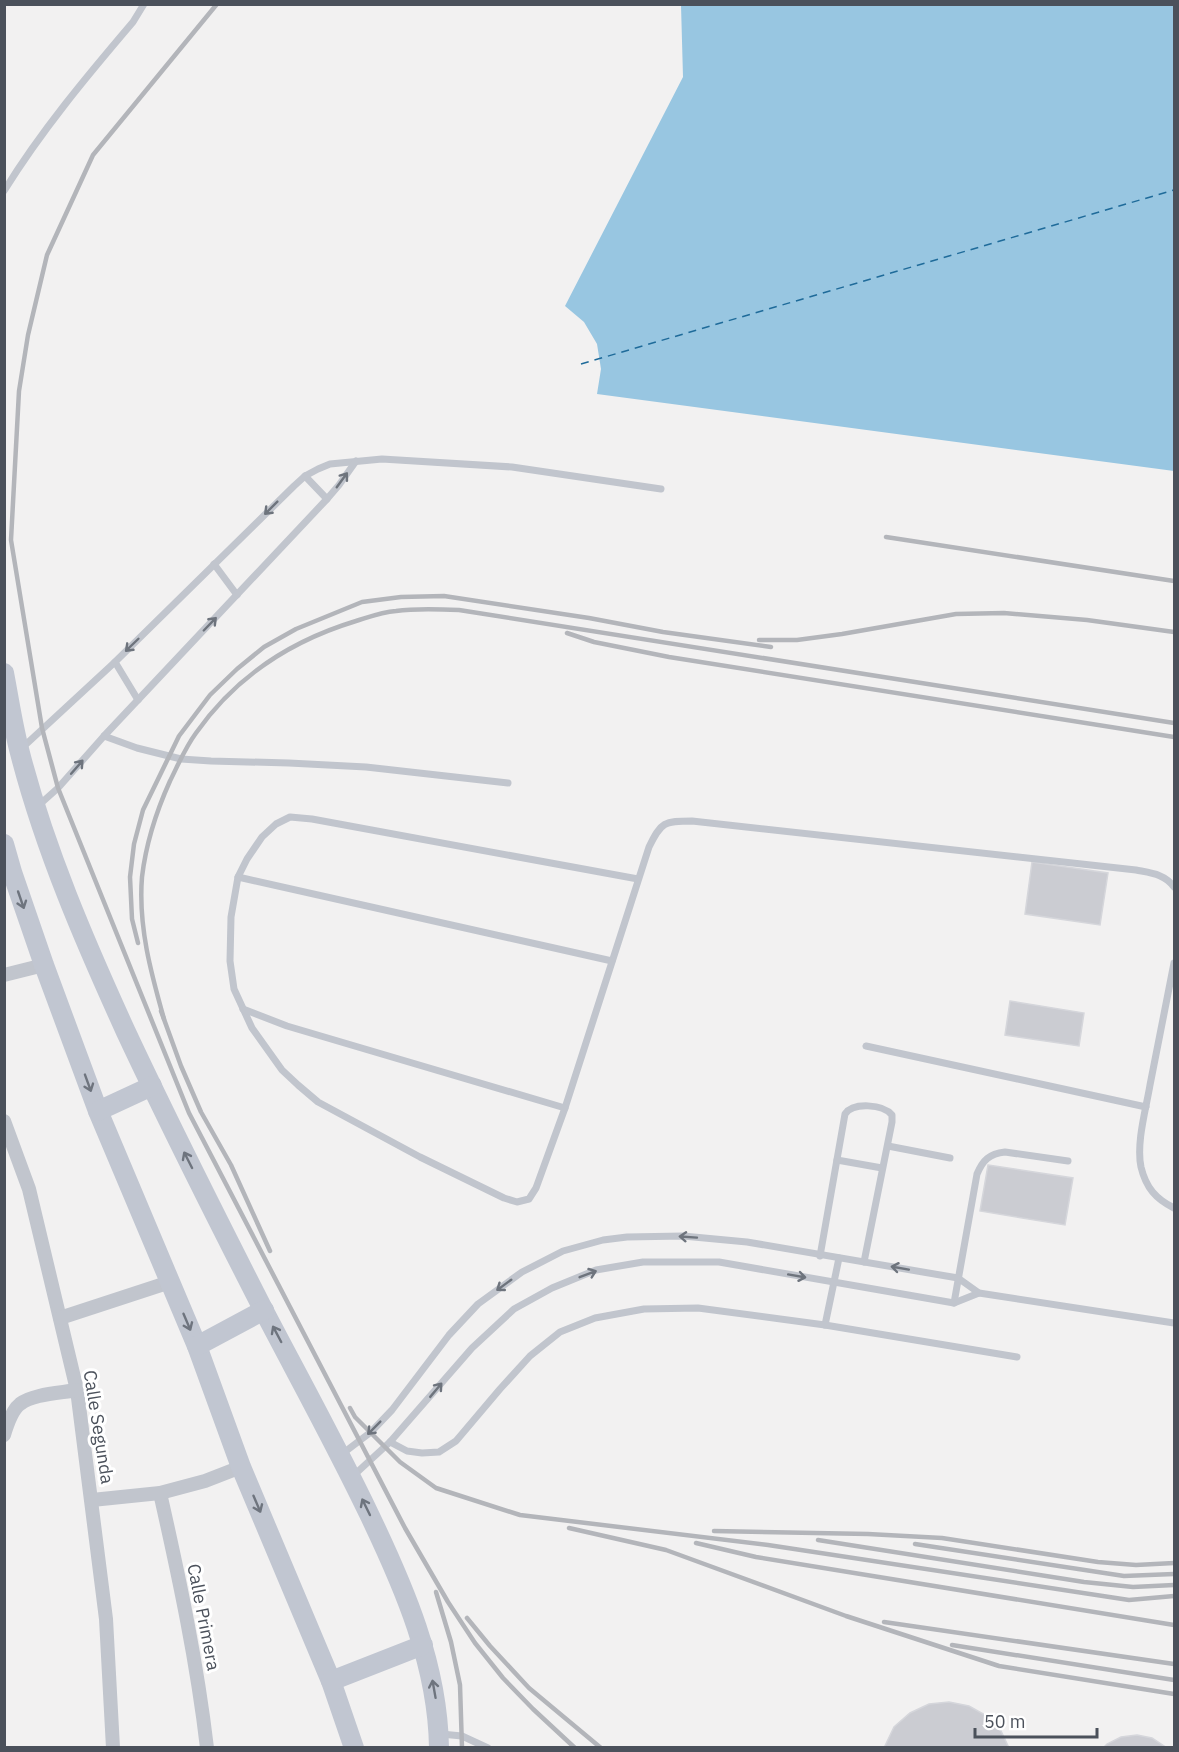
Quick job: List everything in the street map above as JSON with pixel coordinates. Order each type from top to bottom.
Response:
[{"type":"main road","points":[[4,673],[19,751],[36,808],[62,883],[88,947],[152,1086],[264,1310],[341,1455],[396,1571],[423,1645],[434,1688],[439,1741]]},
{"type":"main road","points":[[4,844],[44,965],[98,1112],[197,1346],[241,1467],[331,1681],[354,1748]]},
{"type":"main road","points":[[98,1112],[152,1086]]},
{"type":"main road","points":[[197,1346],[264,1310]]},
{"type":"main road","points":[[331,1681],[423,1645]]},
{"type":"street","points":[[4,975],[44,965]]},
{"type":"street","name":"Calle Segunda","points":[[4,1121],[29,1189],[77,1390],[106,1619],[113,1748]]},
{"type":"street","points":[[60,1318],[170,1282]]},
{"type":"street","points":[[4,1434],[13,1413],[20,1404],[34,1397],[77,1390]]},
{"type":"street","points":[[92,1500],[160,1493],[204,1481],[241,1467]]},
{"type":"street","name":"Calle Primera","points":[[160,1493],[191,1642],[207,1748]]},
{"type":"lane","points":[[4,192],[23,160],[47,127],[133,22],[144,4]]},
{"type":"lane","points":[[19,751],[305,476],[330,464],[410,459],[512,467],[662,489]]},
{"type":"lane","points":[[36,808],[58,788],[327,499],[356,461]]},
{"type":"lane","points":[[305,476],[327,499]]},
{"type":"lane","points":[[214,564],[237,595]]},
{"type":"lane","points":[[114,662],[138,700]]},
{"type":"lane","points":[[104,736],[137,748],[181,759],[366,766],[508,783]]},
{"type":"lane","points":[[638,879],[312,819],[290,817],[276,824],[262,837],[238,877],[231,917],[230,961],[234,989],[259,1037],[282,1070],[318,1102],[420,1157],[504,1198],[517,1202],[529,1199],[536,1188],[565,1108],[649,847],[657,830],[669,821],[692,821],[1136,870],[1155,873],[1169,880],[1174,887]]},
{"type":"lane","points":[[238,877],[612,962]]},
{"type":"lane","points":[[1174,963],[1141,1142],[1141,1166],[1147,1186],[1161,1202],[1174,1208]]},
{"type":"lane","points":[[243,1009],[287,1026],[565,1108]]},
{"type":"lane","points":[[866,1046],[1146,1107]]},
{"type":"lane","points":[[820,1256],[845,1114],[848,1109],[855,1106],[882,1108],[892,1115],[888,1146],[864,1262]]},
{"type":"lane","points":[[888,1146],[950,1158]]},
{"type":"lane","points":[[954,1303],[977,1174],[981,1164],[987,1157],[1005,1152],[1068,1161]]},
{"type":"lane","points":[[837,1160],[882,1168]]},
{"type":"lane","points":[[341,1455],[371,1432],[392,1410],[449,1335],[478,1304],[522,1272],[563,1251],[603,1239],[683,1236],[738,1241],[958,1278],[979,1293],[1174,1323]]},
{"type":"lane","points":[[825,1325],[839,1258]]},
{"type":"lane","points":[[352,1477],[390,1443],[472,1348],[514,1309],[552,1288],[596,1270],[643,1262],[702,1261],[740,1265],[954,1303],[979,1293]]},
{"type":"lane","points":[[390,1443],[407,1451],[439,1452],[456,1442],[530,1356],[560,1332],[595,1318],[644,1309],[698,1308],[825,1325],[1017,1357]]},
{"type":"lane","points":[[439,1741],[462,1736],[488,1748]]},
{"type":"water","points":[[681,5],[1174,5],[1174,471],[597,394],[601,369],[597,344],[584,322],[565,306],[683,77]]},
{"type":"building","points":[[1032,862],[1108,873],[1100,925],[1025,914]]},
{"type":"building","points":[[1010,1001],[1084,1013],[1079,1046],[1005,1035]]},
{"type":"building","points":[[988,1165],[1073,1178],[1065,1225],[980,1211]]},
{"type":"building","points":[[949,1702],[969,1706],[987,1716],[1001,1731],[1009,1748],[884,1748],[894,1727],[910,1713],[929,1704]]},
{"type":"building","points":[[1137,1735],[1152,1738],[1167,1748],[1103,1748],[1121,1737]]},
{"type":"ferry route","points":[[581,364],[1174,190]]},
{"type":"railway","points":[[217,4],[93,155],[47,255],[28,335],[19,391],[11,540],[42,728],[58,788],[189,1113],[405,1528],[475,1643],[503,1678],[575,1748]]},
{"type":"railway","points":[[886,537],[1174,581]]},
{"type":"railway","points":[[138,943],[132,919],[130,877],[134,844],[143,810],[179,736],[210,695],[237,669],[264,647],[296,629],[362,602],[401,597],[444,596],[589,618],[663,632],[771,647]]},
{"type":"railway","points":[[164,1019],[150,967],[144,931],[142,877],[156,816],[185,751],[196,733],[229,694],[266,663],[309,639],[376,615],[411,609],[459,610],[1174,723]]},
{"type":"railway","points":[[759,640],[797,640],[956,614],[1004,613],[1087,620],[1174,632]]},
{"type":"railway","points":[[567,633],[594,642],[669,657],[1174,737]]},
{"type":"railway","points":[[161,1011],[201,1112],[231,1165],[270,1251]]},
{"type":"railway","points":[[350,1408],[355,1417],[400,1462],[436,1488],[520,1515],[768,1545],[1129,1600],[1174,1596]]},
{"type":"railway","points":[[569,1528],[666,1550],[846,1616],[999,1666],[1174,1694]]},
{"type":"railway","points":[[714,1531],[942,1538],[1098,1562],[1136,1565],[1174,1563]]},
{"type":"railway","points":[[818,1540],[1084,1582],[1133,1587],[1174,1585]]},
{"type":"railway","points":[[696,1543],[756,1557],[1174,1625]]},
{"type":"railway","points":[[915,1544],[1124,1576],[1174,1574]]},
{"type":"railway","points":[[436,1592],[451,1642],[460,1685],[462,1748]]},
{"type":"railway","points":[[467,1618],[529,1688],[601,1748]]},
{"type":"railway","points":[[884,1622],[1174,1664]]},
{"type":"railway","points":[[952,1645],[1174,1680]]}]
